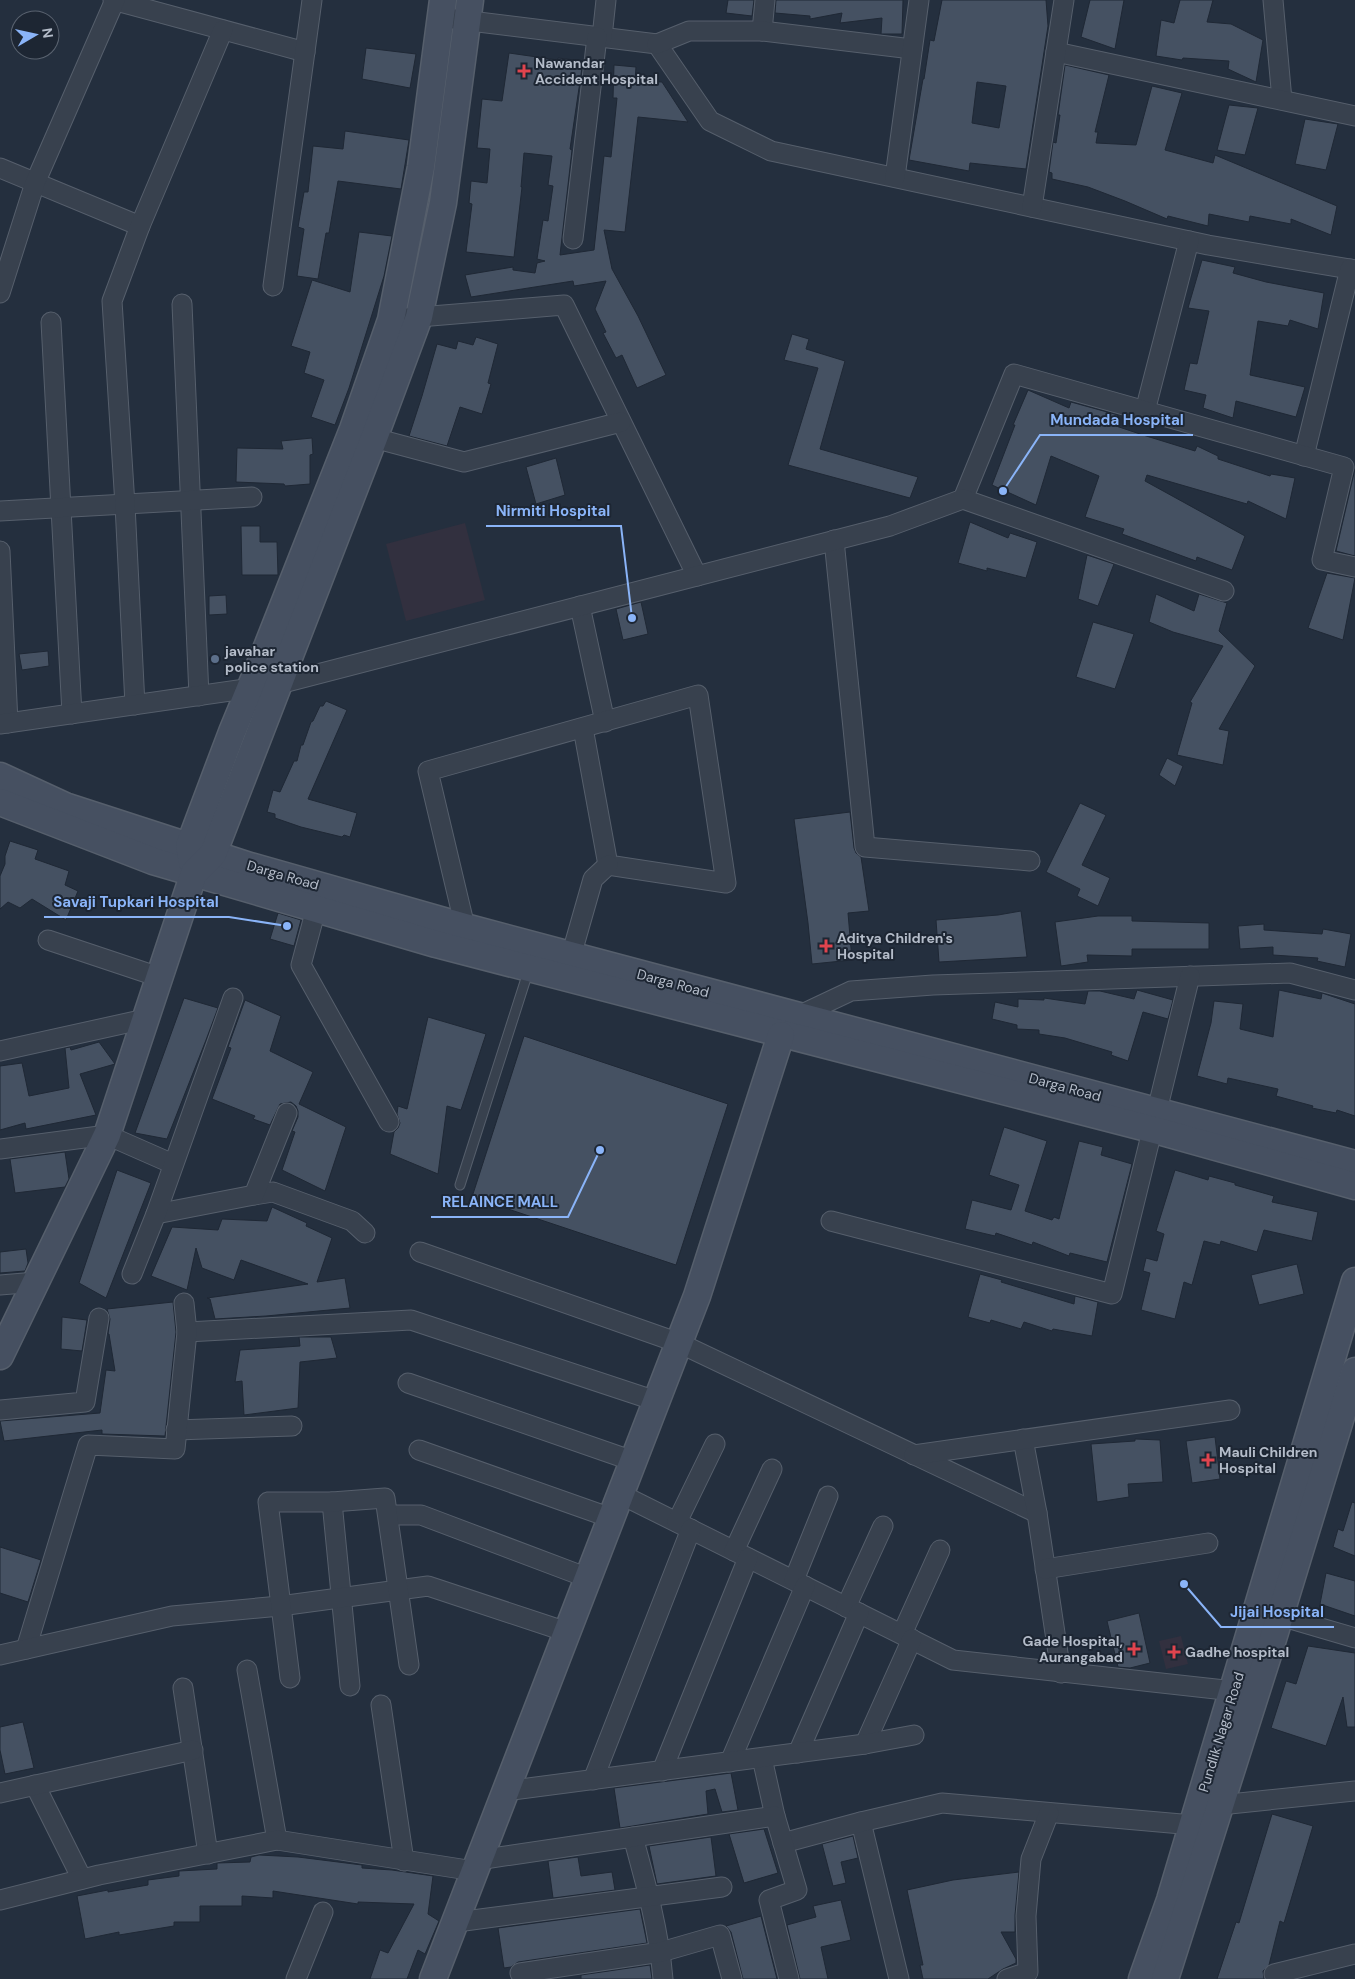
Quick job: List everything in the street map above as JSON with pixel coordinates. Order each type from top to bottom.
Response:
[{"type":"main road","points":[[194,873],[189,846],[232,732],[353,429],[391,320],[420,167],[442,9]]},
{"type":"main road","points":[[0,1356],[107,1135],[194,873],[213,854],[419,317],[442,204],[468,11]]},
{"type":"main road","name":"Darga Road","points":[[0,776],[65,806],[462,939],[529,969],[789,1025],[1155,1120],[1355,1164]]},
{"type":"main road","name":"Darga Road","points":[[0,802],[153,860],[316,909],[462,939],[571,956],[789,1025]]},
{"type":"main road","points":[[433,1979],[457,1922],[476,1866],[679,1344],[789,1025]]},
{"type":"main road","name":"Darga Road","points":[[1155,1120],[1355,1186]]},
{"type":"main road","name":"Pundlik Nagar Road","points":[[1245,1692],[1280,1616],[1322,1437],[1355,1281]]},
{"type":"main road","name":"Pundlik Nagar Road","points":[[1165,1979],[1211,1801],[1322,1437],[1355,1371]]},
{"type":"main road","name":"Pundlik Nagar Road","points":[[1142,1979],[1170,1900],[1193,1826],[1211,1801]]},
{"type":"street","points":[[0,293],[35,183],[114,0],[305,52]]},
{"type":"street","points":[[273,286],[312,0]]},
{"type":"street","points":[[573,239],[599,37],[606,0]]},
{"type":"street","points":[[762,31],[765,0]]},
{"type":"street","points":[[894,178],[919,0]]},
{"type":"street","points":[[1032,207],[1064,0]]},
{"type":"street","points":[[1273,0],[1282,100]]},
{"type":"street","points":[[442,9],[468,11],[599,37],[657,44],[689,31],[762,31],[912,49]]},
{"type":"street","points":[[135,705],[112,301],[140,226],[222,30]]},
{"type":"street","points":[[657,44],[710,121],[772,151],[1188,241],[1352,269],[1304,456]]},
{"type":"street","points":[[1056,52],[1355,116]]},
{"type":"street","points":[[0,168],[140,226]]},
{"type":"street","points":[[1145,411],[1188,241]]},
{"type":"street","points":[[182,304],[200,696]]},
{"type":"street","points":[[391,320],[564,305],[696,576]]},
{"type":"street","points":[[50,322],[72,714]]},
{"type":"street","points":[[963,499],[1014,374],[1344,467],[1322,560],[1355,567]]},
{"type":"street","points":[[374,438],[464,462],[621,422]]},
{"type":"street","points":[[0,511],[191,502],[252,497]]},
{"type":"street","points":[[0,551],[4,723],[279,684],[890,526],[963,499],[1224,591]]},
{"type":"street","points":[[834,540],[866,847],[1030,861]]},
{"type":"street","points":[[580,606],[605,722]]},
{"type":"street","points":[[462,939],[428,772],[698,695],[726,883],[608,864]]},
{"type":"street","points":[[583,728],[608,864]]},
{"type":"street","points":[[571,956],[593,879],[608,864]]},
{"type":"street","points":[[316,909],[301,965],[389,1122]]},
{"type":"street","points":[[48,940],[159,977]]},
{"type":"street","points":[[789,1025],[851,991],[933,984],[1290,973],[1355,990]]},
{"type":"street","points":[[831,1222],[1112,1294],[1190,976]]},
{"type":"street","points":[[132,1274],[156,1214],[233,998]]},
{"type":"street","points":[[0,1051],[145,1018]]},
{"type":"street","points":[[254,1195],[287,1113]]},
{"type":"street","points":[[0,1149],[107,1135],[173,1164]]},
{"type":"street","points":[[156,1214],[273,1192],[352,1221],[365,1233]]},
{"type":"street","points":[[420,1252],[679,1344],[1037,1513]]},
{"type":"street","points":[[0,1285],[36,1282]]},
{"type":"street","points":[[26,1650],[88,1445],[175,1449],[187,1332],[184,1303]]},
{"type":"street","points":[[0,1410],[85,1402],[99,1318]]},
{"type":"street","points":[[187,1332],[411,1320],[656,1401]]},
{"type":"street","points":[[408,1383],[633,1461]]},
{"type":"street","points":[[914,1455],[1230,1410]]},
{"type":"street","points":[[176,1430],[292,1426]]},
{"type":"street","points":[[1023,1439],[1037,1513],[1061,1673]]},
{"type":"street","points":[[593,1780],[715,1444]]},
{"type":"street","points":[[419,1450],[611,1518]]},
{"type":"street","points":[[662,1771],[772,1469]]},
{"type":"street","points":[[620,1494],[953,1660],[1245,1692]]},
{"type":"street","points":[[730,1762],[799,1583],[828,1496]]},
{"type":"street","points":[[290,1678],[268,1502],[332,1502],[385,1498],[409,1664]]},
{"type":"street","points":[[332,1502],[350,1686]]},
{"type":"street","points":[[388,1515],[420,1515],[588,1578]]},
{"type":"street","points":[[798,1753],[884,1526]]},
{"type":"street","points":[[1045,1569],[1208,1543]]},
{"type":"street","points":[[865,1744],[940,1550]]},
{"type":"street","points":[[0,1655],[172,1616],[280,1606],[428,1586],[567,1632]]},
{"type":"street","points":[[1280,1616],[1355,1638]]},
{"type":"street","points":[[247,1670],[277,1840]]},
{"type":"street","points":[[183,1688],[208,1854]]},
{"type":"street","points":[[381,1705],[404,1860]]},
{"type":"street","points":[[505,1792],[865,1744],[914,1734]]},
{"type":"street","points":[[0,1793],[192,1750]]},
{"type":"street","points":[[762,1758],[775,1816],[798,1890],[769,1900],[788,1979]]},
{"type":"street","points":[[35,1785],[82,1879]]},
{"type":"street","points":[[1211,1801],[1355,1791]]},
{"type":"street","points":[[783,1843],[942,1803],[1193,1826]]},
{"type":"street","points":[[1007,1979],[1028,1972],[1026,1916],[1031,1859],[1050,1813]]},
{"type":"street","points":[[0,1900],[82,1879],[277,1840],[404,1860],[476,1866],[634,1838],[775,1816]]},
{"type":"street","points":[[861,1822],[899,1979]]},
{"type":"street","points":[[634,1838],[650,1897],[661,1952],[664,1979]]},
{"type":"street","points":[[457,1922],[722,1887]]},
{"type":"street","points":[[296,1979],[322,1912]]},
{"type":"street","points":[[520,1973],[661,1952],[720,1935],[732,1979]]},
{"type":"street","points":[[1274,1974],[1355,1954]]},
{"type":"lane","points":[[460,1185],[529,969]]},
{"type":"shaded area","points":[[465,523],[485,600],[406,621],[386,544]]},
{"type":"shaded area","name":"Gadhe hospital","points":[[1181,1636],[1188,1664],[1166,1669],[1159,1641]]},
{"type":"building","points":[[728,0],[754,0],[752,16],[726,13]]},
{"type":"building","points":[[776,0],[903,0],[902,34],[881,34],[882,18],[840,23],[842,13],[810,19],[810,16],[775,13]]},
{"type":"building","points":[[942,0],[1046,0],[1048,26],[1026,169],[970,163],[969,171],[909,160],[930,40],[934,41]],"holes":[[[977,82],[1006,86],[999,128],[972,123]]]},
{"type":"building","points":[[1090,0],[1124,0],[1115,49],[1081,37]]},
{"type":"building","points":[[1180,0],[1213,0],[1207,22],[1231,24],[1263,40],[1256,82],[1228,69],[1229,61],[1183,58],[1182,60],[1156,56],[1161,20],[1174,23]]},
{"type":"building","points":[[366,48],[416,54],[410,88],[362,79]]},
{"type":"building","points":[[509,53],[558,60],[558,58],[583,61],[570,149],[572,150],[560,255],[594,250],[604,156],[611,157],[617,98],[613,98],[614,65],[636,67],[635,81],[662,82],[688,122],[638,117],[625,232],[604,230],[612,269],[638,316],[666,375],[637,388],[622,355],[616,358],[603,333],[606,332],[595,309],[606,281],[574,286],[573,281],[471,297],[465,275],[513,267],[513,270],[535,273],[537,263],[545,261],[537,259],[543,220],[548,221],[553,186],[548,185],[552,156],[524,153],[514,257],[466,252],[472,204],[469,203],[471,181],[487,183],[490,149],[477,148],[482,99],[502,101]]},
{"type":"building","points":[[1065,65],[1109,75],[1095,132],[1098,132],[1096,143],[1136,145],[1152,86],[1182,93],[1165,150],[1213,163],[1215,155],[1337,206],[1331,235],[1291,219],[1291,224],[1250,216],[1249,222],[1209,214],[1208,226],[1168,216],[1167,219],[1088,187],[1052,179],[1052,173],[1049,172],[1053,142],[1056,143]]},
{"type":"building","points":[[1229,105],[1258,108],[1245,155],[1217,150]]},
{"type":"building","points":[[1305,119],[1338,124],[1326,170],[1295,164]]},
{"type":"building","points":[[345,131],[409,140],[401,189],[338,181],[329,233],[326,233],[318,279],[297,276],[304,229],[298,227],[304,192],[308,192],[313,146],[343,149]]},
{"type":"building","points":[[359,232],[392,236],[384,276],[349,388],[335,425],[311,417],[324,380],[304,373],[310,352],[291,346],[312,280],[350,292]]},
{"type":"building","points":[[1202,260],[1235,267],[1233,273],[1266,282],[1324,293],[1318,329],[1290,320],[1288,326],[1258,321],[1250,375],[1305,387],[1296,417],[1236,401],[1233,418],[1203,408],[1206,395],[1184,390],[1190,363],[1197,364],[1209,311],[1188,308]]},
{"type":"building","points":[[792,334],[809,339],[806,349],[845,361],[820,449],[918,477],[910,498],[788,465],[818,368],[784,360]]},
{"type":"building","points":[[476,337],[498,344],[488,383],[491,384],[482,414],[460,407],[447,446],[409,436],[437,344],[456,349],[458,341],[473,345]]},
{"type":"building","points":[[1028,390],[1069,408],[1071,402],[1118,415],[1113,425],[1143,435],[1195,451],[1197,446],[1218,456],[1218,459],[1270,476],[1271,474],[1295,478],[1286,519],[1248,501],[1247,504],[1147,475],[1145,481],[1245,536],[1232,570],[1197,557],[1196,561],[1122,534],[1124,529],[1085,517],[1099,476],[1051,456],[1036,505],[992,485],[1015,425],[1013,425]]},
{"type":"building","points":[[312,438],[313,454],[310,455],[310,484],[285,486],[284,484],[236,482],[237,448],[283,449],[281,441]]},
{"type":"building","points":[[556,458],[565,495],[536,504],[526,467]]},
{"type":"building","points":[[1355,469],[1355,556],[1336,551]]},
{"type":"building","points":[[970,522],[1008,538],[1010,533],[1037,542],[1026,578],[987,568],[987,571],[958,563]]},
{"type":"building","points":[[241,526],[260,526],[260,542],[277,542],[278,575],[242,575]]},
{"type":"building","points":[[1087,555],[1114,564],[1098,606],[1078,599]]},
{"type":"building","points":[[1327,573],[1355,578],[1343,640],[1308,628]]},
{"type":"building","points":[[1156,594],[1194,611],[1199,594],[1227,603],[1219,631],[1255,666],[1219,729],[1229,731],[1223,765],[1177,755],[1192,703],[1190,702],[1223,646],[1173,632],[1149,622]]},
{"type":"building","points":[[226,595],[227,614],[209,615],[209,596]]},
{"type":"building","points":[[641,602],[648,634],[623,640],[616,609]]},
{"type":"building","points":[[1093,622],[1134,634],[1115,689],[1076,677]]},
{"type":"building","points":[[48,651],[49,666],[22,670],[19,654]]},
{"type":"building","points":[[326,701],[347,710],[308,799],[357,813],[350,837],[344,835],[342,837],[301,827],[275,818],[275,814],[267,812],[273,790],[280,792],[294,761],[297,761],[301,745],[303,745],[311,722],[320,706],[323,706]]},
{"type":"building","points":[[1167,758],[1183,766],[1175,786],[1159,775]]},
{"type":"building","points":[[1080,803],[1106,815],[1082,865],[1110,878],[1098,906],[1077,896],[1080,889],[1046,872]]},
{"type":"building","points":[[850,812],[854,848],[861,857],[869,911],[848,913],[852,960],[812,964],[794,819]]},
{"type":"building","points":[[10,841],[38,850],[35,859],[69,871],[65,885],[78,891],[66,920],[32,899],[20,908],[8,902],[0,909],[0,876],[5,864],[5,856]]},
{"type":"building","points":[[1021,911],[1027,957],[939,962],[936,920],[998,915]]},
{"type":"building","points":[[278,913],[301,920],[294,946],[270,939]]},
{"type":"building","points":[[1098,916],[1132,916],[1132,921],[1209,923],[1209,949],[1132,949],[1132,956],[1087,955],[1088,962],[1061,966],[1055,922]]},
{"type":"building","points":[[1264,924],[1264,930],[1322,934],[1323,929],[1351,934],[1345,967],[1317,961],[1318,958],[1273,955],[1273,947],[1240,949],[1238,926]]},
{"type":"building","points":[[1137,990],[1173,1000],[1168,1019],[1143,1012],[1128,1061],[1111,1055],[1112,1052],[1065,1038],[1039,1034],[1039,1030],[1017,1029],[1017,1025],[992,1019],[995,1002],[1018,1007],[1018,999],[1044,1000],[1044,998],[1085,1004],[1088,991],[1100,991],[1134,999]]},
{"type":"building","points":[[1279,990],[1321,999],[1322,993],[1355,1004],[1355,1116],[1337,1110],[1336,1113],[1312,1108],[1313,1106],[1276,1096],[1278,1089],[1228,1078],[1227,1084],[1197,1076],[1211,1023],[1214,1001],[1243,1004],[1240,1029],[1273,1037]]},
{"type":"building","points":[[184,998],[218,1008],[167,1139],[135,1133]]},
{"type":"building","points":[[245,1000],[281,1016],[270,1051],[313,1072],[299,1104],[346,1127],[325,1191],[282,1170],[295,1132],[292,1131],[298,1117],[296,1106],[291,1102],[280,1104],[270,1125],[253,1119],[255,1116],[212,1099],[231,1048],[228,1047]]},
{"type":"building","points":[[428,1017],[486,1034],[461,1110],[447,1106],[438,1174],[390,1154],[394,1132],[400,1123],[397,1114],[398,1106],[407,1109]]},
{"type":"building","points":[[524,1036],[728,1104],[676,1265],[472,1197]]},
{"type":"building","points":[[99,1042],[115,1064],[80,1074],[96,1115],[26,1129],[25,1123],[0,1130],[0,1066],[22,1063],[29,1096],[69,1088],[65,1048],[70,1047],[71,1050]]},
{"type":"building","points":[[1004,1127],[1047,1141],[1025,1211],[1052,1220],[1054,1217],[1059,1219],[1079,1141],[1103,1147],[1101,1155],[1132,1164],[1107,1262],[1070,1253],[1069,1256],[1033,1242],[1032,1245],[996,1233],[995,1236],[965,1229],[972,1200],[1011,1210],[1019,1185],[989,1175]]},
{"type":"building","points":[[65,1152],[69,1179],[65,1187],[15,1193],[10,1159]]},
{"type":"building","points":[[117,1170],[151,1183],[106,1298],[79,1283]]},
{"type":"building","points":[[1175,1170],[1208,1180],[1209,1176],[1235,1183],[1235,1185],[1274,1196],[1272,1202],[1318,1212],[1312,1241],[1264,1230],[1257,1252],[1221,1241],[1220,1245],[1204,1241],[1192,1285],[1184,1282],[1175,1319],[1141,1310],[1150,1273],[1143,1271],[1146,1258],[1157,1261],[1164,1234],[1156,1231]]},
{"type":"building","points":[[272,1207],[307,1223],[306,1226],[332,1238],[317,1282],[345,1278],[350,1308],[215,1319],[210,1299],[207,1298],[308,1284],[241,1260],[234,1280],[202,1268],[196,1248],[187,1290],[151,1276],[172,1227],[218,1230],[222,1219],[267,1221]]},
{"type":"building","points":[[26,1249],[28,1263],[25,1271],[0,1273],[0,1252]]},
{"type":"building","points":[[1297,1264],[1304,1294],[1259,1305],[1251,1275]]},
{"type":"building","points":[[980,1274],[1074,1304],[1075,1296],[1098,1302],[1092,1336],[1053,1329],[1052,1331],[1024,1322],[1021,1329],[991,1320],[990,1323],[968,1317]]},
{"type":"building","points":[[173,1302],[176,1332],[165,1436],[102,1434],[102,1430],[4,1441],[0,1421],[100,1413],[106,1370],[115,1371],[108,1334],[110,1319],[107,1309]]},
{"type":"building","points":[[62,1317],[87,1320],[82,1351],[61,1349]]},
{"type":"building","points":[[299,1337],[331,1337],[337,1358],[300,1362],[298,1408],[244,1415],[242,1381],[235,1382],[240,1350],[300,1346]]},
{"type":"building","points":[[1215,1437],[1220,1479],[1192,1483],[1186,1441]]},
{"type":"building","points":[[1135,1439],[1160,1440],[1163,1482],[1128,1484],[1129,1497],[1097,1502],[1091,1444],[1135,1441]]},
{"type":"building","points":[[1352,1502],[1355,1503],[1355,1556],[1333,1547],[1338,1529],[1343,1531]]},
{"type":"building","points":[[0,1547],[41,1560],[28,1602],[0,1593]]},
{"type":"building","points":[[1326,1573],[1355,1581],[1355,1616],[1320,1604]]},
{"type":"building","points":[[1139,1613],[1150,1663],[1130,1668],[1118,1667],[1107,1621]]},
{"type":"building","points":[[1308,1646],[1355,1653],[1355,1727],[1347,1727],[1343,1697],[1326,1746],[1271,1728],[1286,1681],[1296,1684]]},
{"type":"building","points":[[23,1722],[34,1768],[5,1774],[0,1750],[0,1727]]},
{"type":"building","points":[[731,1773],[738,1810],[722,1812],[715,1789],[706,1791],[708,1814],[620,1828],[614,1788]]},
{"type":"building","points":[[1272,1814],[1313,1826],[1284,1923],[1280,1921],[1269,1965],[1263,1971],[1264,1979],[1217,1979],[1236,1922],[1239,1923]]},
{"type":"building","points":[[764,1829],[778,1873],[744,1883],[729,1834]]},
{"type":"building","points":[[853,1836],[858,1858],[841,1862],[846,1883],[833,1886],[822,1844]]},
{"type":"building","points":[[711,1837],[716,1876],[657,1884],[649,1846]]},
{"type":"building","points":[[259,1855],[298,1857],[362,1865],[362,1868],[433,1876],[428,1914],[439,1921],[425,1954],[418,1950],[407,1979],[370,1979],[380,1950],[388,1953],[414,1904],[358,1902],[358,1904],[273,1891],[273,1898],[242,1896],[242,1906],[200,1906],[200,1922],[174,1922],[174,1926],[119,1935],[119,1932],[85,1939],[77,1896],[148,1885],[148,1880],[179,1876],[179,1871],[217,1869],[217,1863],[250,1862],[251,1857]]},
{"type":"building","points":[[578,1857],[581,1876],[612,1872],[615,1890],[553,1898],[548,1861]]},
{"type":"building","points":[[1019,1872],[1015,1932],[1001,1932],[1016,1959],[1016,1963],[988,1979],[923,1979],[920,1965],[923,1965],[907,1890],[953,1880]]},
{"type":"building","points":[[841,1900],[851,1940],[821,1947],[828,1979],[800,1979],[787,1925],[816,1917],[813,1906]]},
{"type":"building","points":[[640,1909],[647,1943],[518,1962],[511,1967],[504,1968],[498,1928]]},
{"type":"building","points":[[761,1916],[777,1979],[743,1979],[731,1932],[726,1926]]},
{"type":"building","points":[[650,1965],[652,1979],[581,1979],[581,1975]]},
{"type":"place","name":"Nawandar Accident Hospital","points":[[524,71]]},
{"type":"place","name":"Mundada Hospital","points":[[1003,491]]},
{"type":"place","name":"Nirmiti Hospital","points":[[632,618]]},
{"type":"place","name":"javahar police station","points":[[215,659]]},
{"type":"place","name":"Savaji Tupkari Hospital","points":[[287,926]]},
{"type":"place","name":"Aditya Children's Hospital","points":[[826,946]]},
{"type":"place","name":"RELAINCE MALL","points":[[600,1150]]},
{"type":"place","name":"Mauli Children Hospital","points":[[1208,1460]]},
{"type":"place","name":"Jijai Hospital","points":[[1184,1584]]},
{"type":"place","name":"Gade Hospital, Aurangabad","points":[[1134,1649]]},
{"type":"place","name":"Gadhe hospital","points":[[1174,1652]]}]
